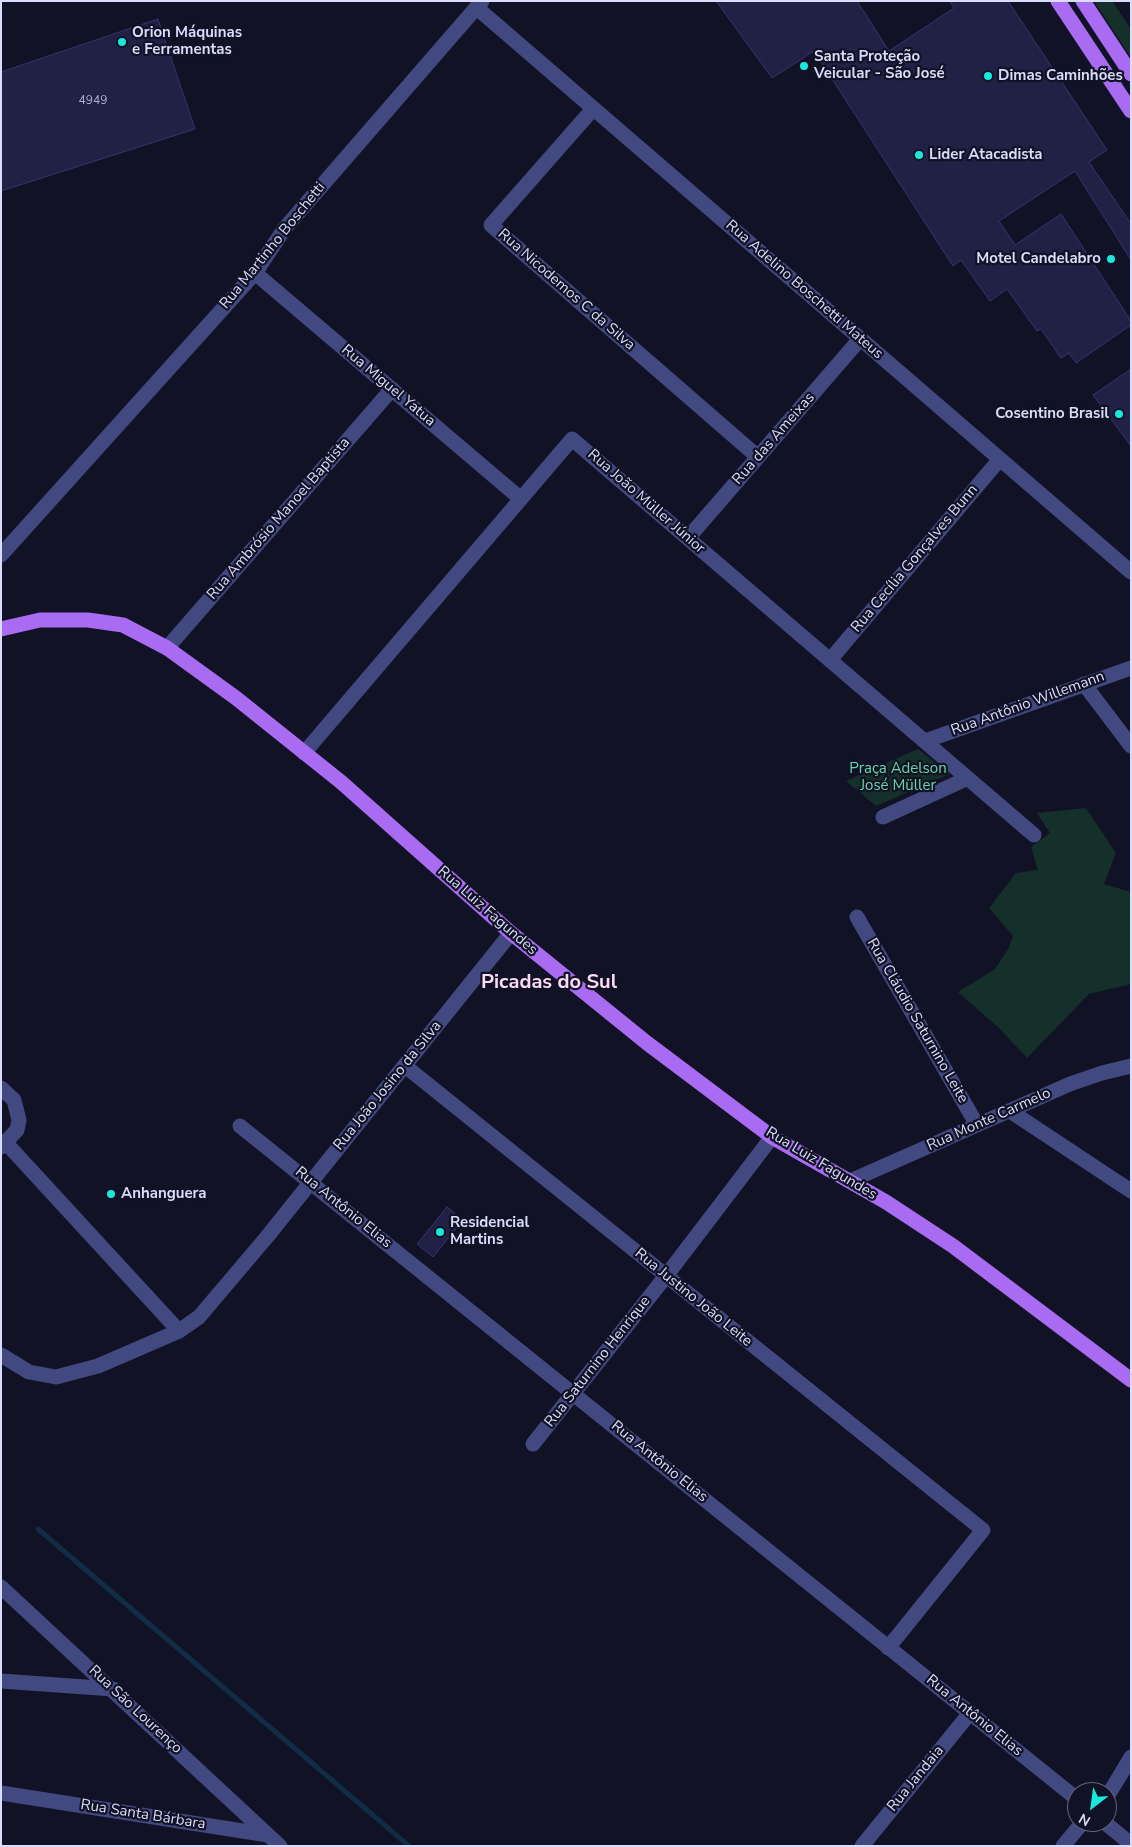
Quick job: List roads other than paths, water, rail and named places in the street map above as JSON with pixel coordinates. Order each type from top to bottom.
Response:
[{"type":"main road","points":[[1058,1],[1131,111]]},
{"type":"main road","points":[[1083,1],[1131,74]]},
{"type":"main road","name":"Rua Luiz Fagundes","points":[[1,629],[40,620],[88,620],[123,625],[167,648],[236,698],[341,782],[511,933],[647,1043],[772,1137],[850,1181],[953,1246],[1131,1380]]},
{"type":"street","name":"Rua Adelino Boschetti Mateus","points":[[479,4],[593,109],[1131,572]]},
{"type":"street","name":"Rua Martinho Boschetti","points":[[1,555],[255,273],[285,228],[479,4]]},
{"type":"street","name":"Rua Nicodemos C da Silva","points":[[593,109],[491,225],[758,457]]},
{"type":"street","name":"Rua Miguel Yatua","points":[[255,273],[520,498]]},
{"type":"street","name":"Rua das Ameixas","points":[[688,538],[860,339]]},
{"type":"street","name":"Rua Ambrósio Manoel Baptista","points":[[167,648],[392,389]]},
{"type":"street","name":"Rua João Müller Júnior","points":[[304,753],[572,439],[1034,835]]},
{"type":"street","name":"Rua Cecília Gonçalves Bunn","points":[[830,660],[1000,459]]},
{"type":"street","name":"Rua Antônio Willemann","points":[[925,741],[1131,668]]},
{"type":"street","points":[[1084,684],[1131,746]]},
{"type":"street","points":[[883,817],[968,778]]},
{"type":"street","name":"Rua Cláudio Saturnino Leite","points":[[857,917],[977,1125]]},
{"type":"street","name":"Rua João Josino da Silva","points":[[1,1355],[29,1372],[56,1377],[98,1366],[179,1331],[198,1317],[311,1183],[511,933]]},
{"type":"street","name":"Rua Justino João Leite","points":[[404,1066],[982,1530],[888,1648]]},
{"type":"street","name":"Rua Monte Carmelo","points":[[850,1181],[1070,1084],[1131,1066]]},
{"type":"street","points":[[1,1088],[14,1100],[19,1120],[18,1130],[4,1145],[179,1331]]},
{"type":"street","points":[[1010,1111],[1131,1191]]},
{"type":"street","name":"Rua Antônio Elias","points":[[240,1126],[1067,1791]]},
{"type":"street","name":"Rua Saturnino Henrique","points":[[534,1444],[772,1137]]},
{"type":"street","name":"Rua São Lourenço","points":[[1,1587],[268,1835]]},
{"type":"street","points":[[1,1681],[113,1689]]},
{"type":"street","name":"Rua Jandaia","points":[[862,1846],[970,1713]]},
{"type":"street","points":[[1116,1782],[1131,1758]]},
{"type":"street","name":"Rua Santa Bárbara","points":[[1,1793],[268,1835]]},
{"type":"street","points":[[1063,1846],[1075,1832]]},
{"type":"street","points":[[1116,1832],[1131,1844]]},
{"type":"street","points":[[268,1835],[280,1846]]},
{"type":"waterway","points":[[38,1529],[409,1846]]},
{"type":"place","name":"Orion Máquinas e Ferramentas","points":[[122,42]]},
{"type":"place","name":"Santa Proteção Veicular - São José","points":[[804,66]]},
{"type":"place","name":"Dimas Caminhões","points":[[988,76]]},
{"type":"place","name":"Lider Atacadista","points":[[919,155]]},
{"type":"place","name":"Motel Candelabro","points":[[1111,259]]},
{"type":"place","name":"Cosentino Brasil","points":[[1119,414]]},
{"type":"place","name":"Anhanguera","points":[[111,1194]]},
{"type":"place","name":"Residencial Martins","points":[[440,1232]]},
{"type":"district","name":"Picadas do Sul","points":[[549,983]]},
{"type":"park label","name":"Praça Adelson José Müller","points":[[898,778]]}]
